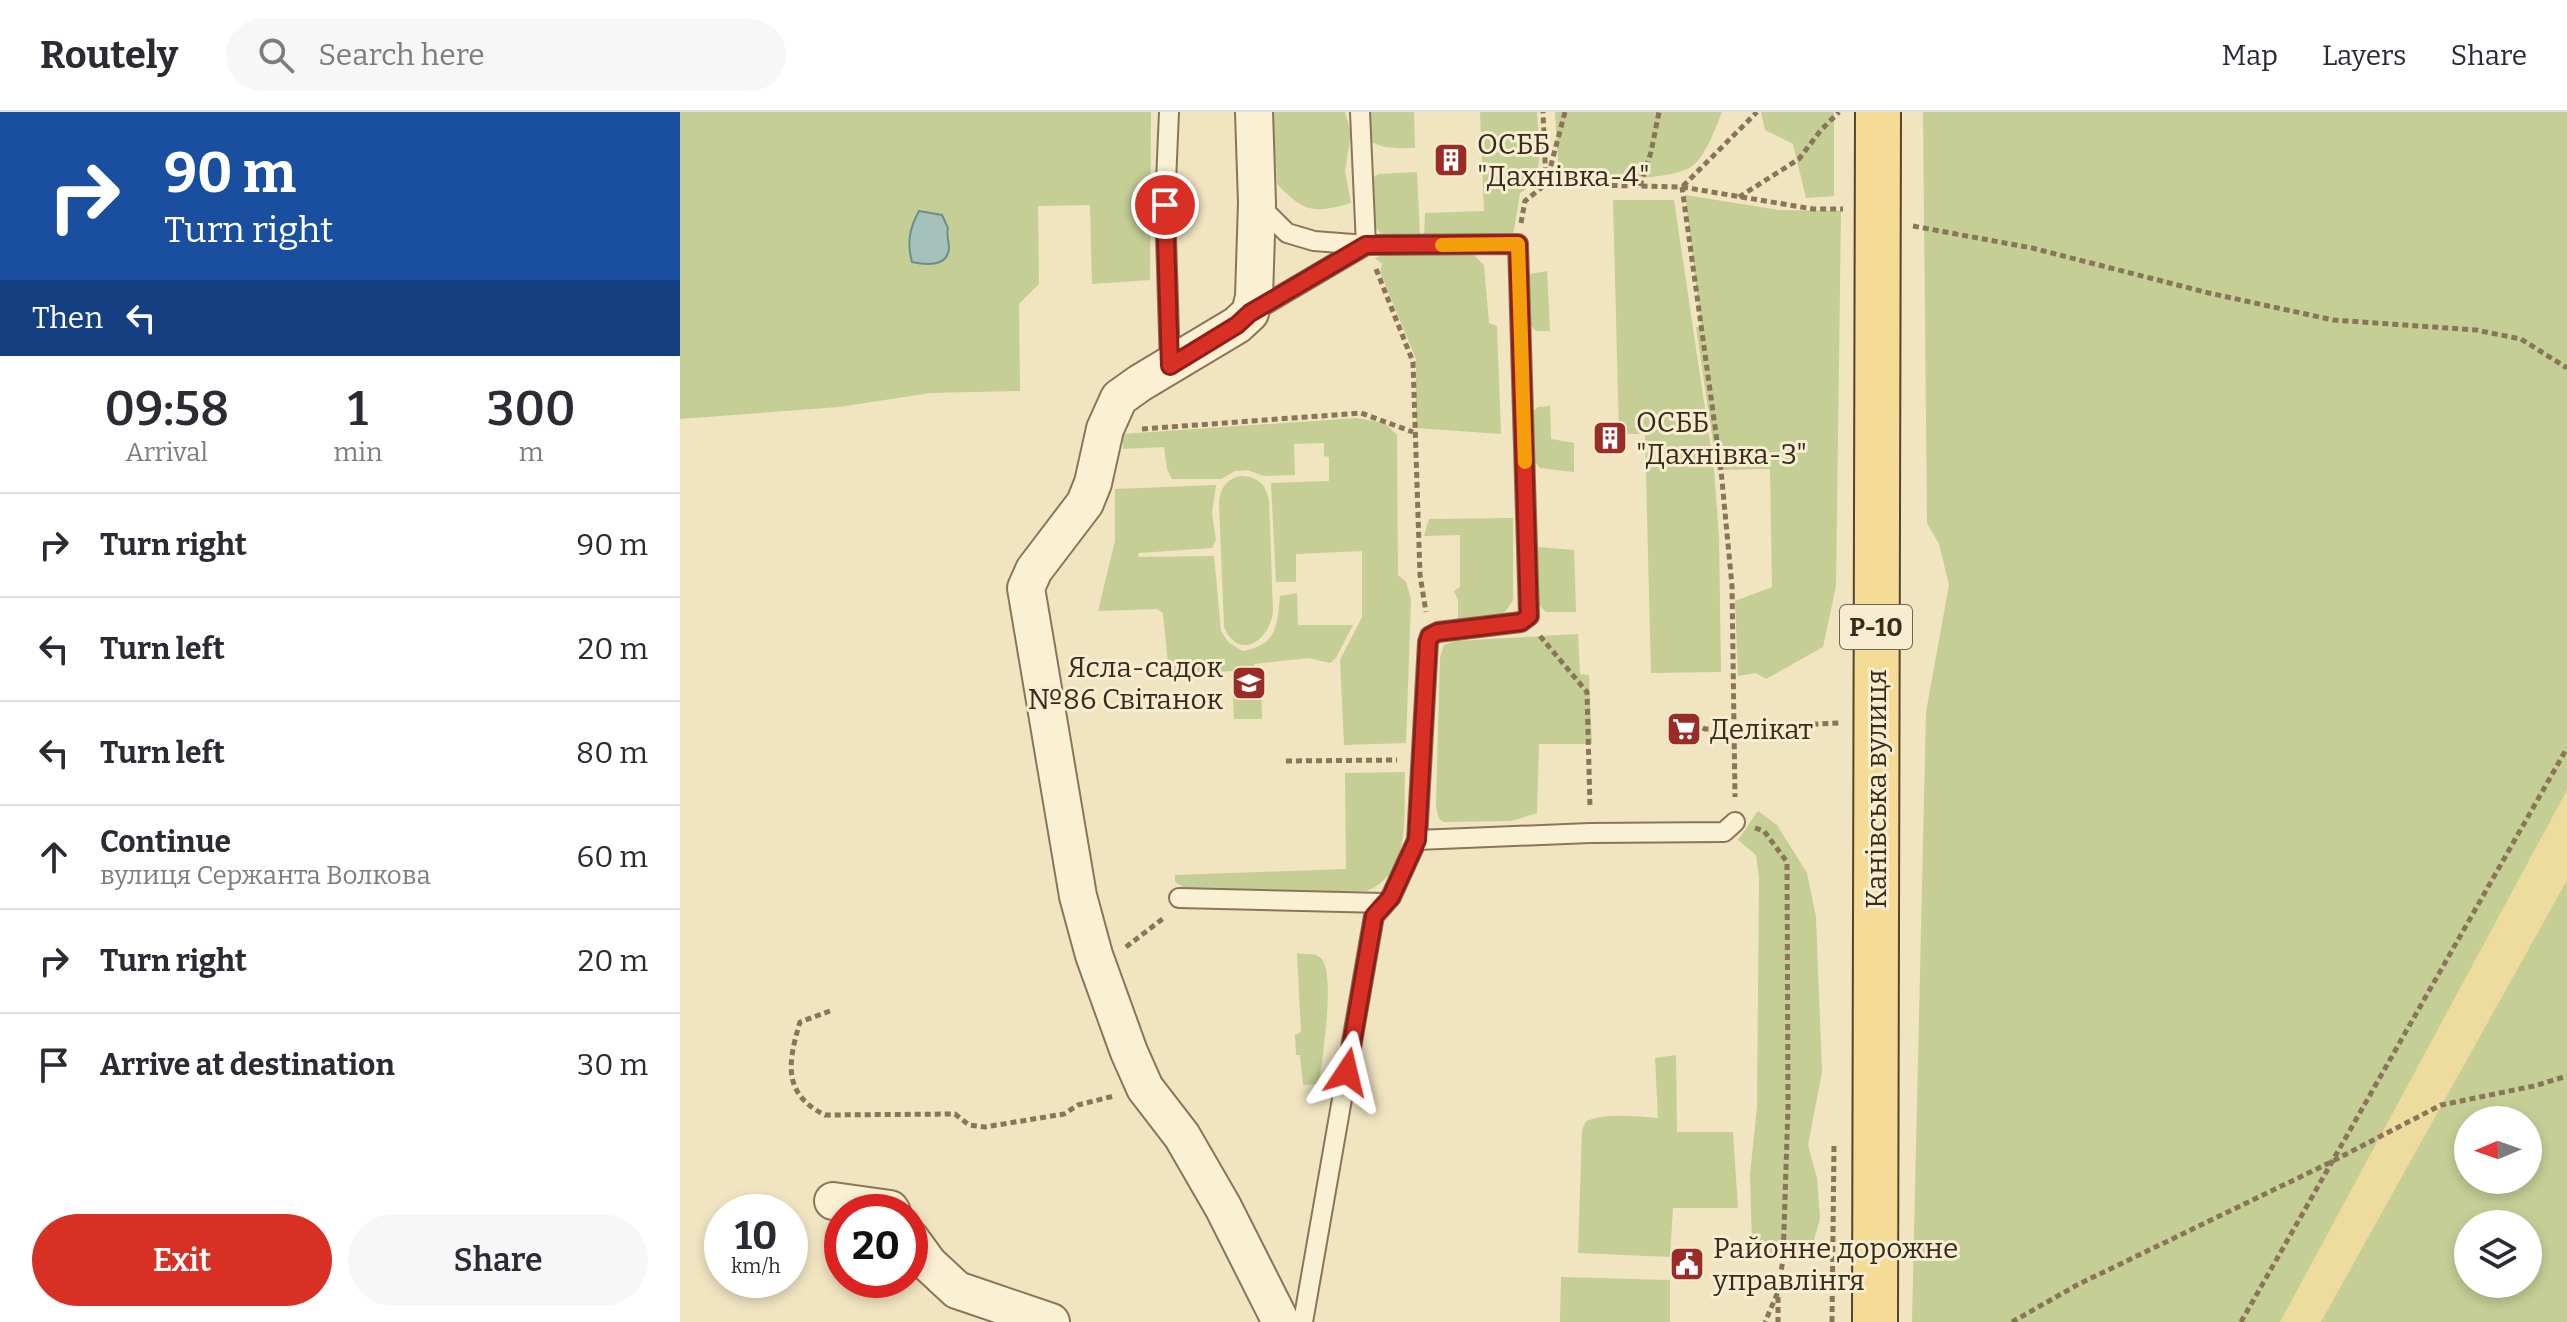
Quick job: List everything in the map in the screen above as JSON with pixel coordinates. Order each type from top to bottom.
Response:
[{"type":"main road","name":"Канівська вулиця","points":[[1875,1322],[1878,112]]},
{"type":"street","points":[[1254,112],[1257,203],[1254,297],[1250,313],[1237,325],[1119,398],[1105,429],[1093,483],[1085,503],[1034,570],[1026,588],[1078,896],[1094,955],[1145,1088],[1182,1136],[1203,1171],[1281,1322]]},
{"type":"street","points":[[928,1263],[957,1290],[1051,1322]]},
{"type":"lane","points":[[1169,112],[1165,205],[1170,366]]},
{"type":"lane","points":[[1360,112],[1366,245]]},
{"type":"lane","points":[[1257,203],[1287,233],[1314,241],[1366,245],[1518,244],[1530,611],[1521,622],[1438,632],[1430,636],[1426,649],[1417,840],[1399,884],[1374,916],[1303,1322]]},
{"type":"lane","points":[[1250,313],[1366,245]]},
{"type":"lane","points":[[1417,840],[1590,833],[1724,832],[1735,822]]},
{"type":"lane","points":[[1179,898],[1384,903]]},
{"type":"path","points":[[1543,112],[1546,184]]},
{"type":"path","points":[[1518,244],[1525,201],[1546,184],[1565,112]]},
{"type":"path","points":[[1640,186],[1659,112]]},
{"type":"path","points":[[1682,187],[1757,112]]},
{"type":"path","points":[[1738,198],[1799,159],[1839,112]]},
{"type":"path","points":[[1546,184],[1682,187],[1738,198],[1831,209]]},
{"type":"path","points":[[1682,187],[1721,470],[1732,586],[1735,822],[1764,831],[1787,862],[1788,1119],[1778,1322]]},
{"type":"path","points":[[1877,217],[2032,248],[2209,293],[2333,320],[2476,330],[2521,339],[2567,368]]},
{"type":"path","points":[[1366,245],[1413,362],[1420,575],[1430,636]]},
{"type":"path","points":[[1105,429],[1123,431],[1361,413],[1413,432]]},
{"type":"path","points":[[1526,619],[1587,692],[1590,833]]},
{"type":"path","points":[[1694,723],[1705,729],[1839,723]]},
{"type":"path","points":[[2241,1322],[2567,748]]},
{"type":"path","points":[[1286,761],[1382,760]]},
{"type":"path","points":[[1094,955],[1120,952],[1165,918],[1179,898]]},
{"type":"path","points":[[830,1011],[800,1022],[790,1072],[796,1091],[808,1107],[825,1115],[955,1114],[969,1125],[985,1127],[1064,1114],[1078,1105],[1145,1088]]},
{"type":"path","points":[[2012,1322],[2163,1241],[2329,1163],[2441,1105],[2567,1076]]},
{"type":"path","points":[[1765,1322],[1778,1292]]},
{"type":"green space","points":[[680,112],[1151,112],[1150,280],[1092,284],[1090,205],[1038,206],[1039,284],[1019,304],[1020,391],[930,393],[839,407],[680,419]]},
{"type":"green space","points":[[1273,112],[1345,112],[1351,133],[1345,171],[1351,203],[1327,209],[1310,208],[1277,184]]},
{"type":"green space","points":[[1365,112],[1414,112],[1415,148],[1385,147],[1369,140]]},
{"type":"green space","points":[[1480,112],[1537,112],[1538,168],[1535,178],[1520,193],[1513,236],[1424,241],[1425,213],[1484,211]]},
{"type":"green space","points":[[1555,112],[1722,112],[1705,150],[1691,167],[1646,178],[1608,179],[1559,178]]},
{"type":"green space","points":[[1761,112],[1834,112],[1834,196],[1806,198],[1793,144],[1765,130]]},
{"type":"green space","points":[[1923,112],[2567,112],[2567,1322],[1912,1322],[1926,712],[1949,585],[1939,544],[1927,523]]},
{"type":"green space","points":[[1417,172],[1420,236],[1400,237],[1380,233],[1369,218],[1369,179],[1379,174]]},
{"type":"green space","points":[[1685,195],[1779,210],[1841,211],[1836,586],[1823,647],[1766,679],[1756,673],[1738,676],[1735,601],[1772,587],[1770,469],[1717,470],[1696,327],[1708,327],[1701,326]]},
{"type":"green space","points":[[1613,200],[1674,200],[1714,469],[1719,537],[1721,672],[1651,673],[1645,434],[1619,434]]},
{"type":"green space","points":[[1390,252],[1471,252],[1484,265],[1489,323],[1497,326],[1501,434],[1416,428],[1416,359],[1380,272],[1382,264],[1375,258]]},
{"type":"green space","points":[[1547,271],[1550,331],[1536,331],[1531,326],[1528,278],[1530,274]]},
{"type":"green space","points":[[1550,406],[1551,439],[1574,443],[1574,472],[1540,468],[1531,458],[1532,412],[1538,407]]},
{"type":"green space","points":[[1357,418],[1385,423],[1397,435],[1398,575],[1406,582],[1411,599],[1406,743],[1344,745],[1340,660],[1362,617],[1362,551],[1296,554],[1296,582],[1276,582],[1271,483],[1329,481],[1329,457],[1324,456],[1324,443],[1294,444],[1295,475],[1264,476],[1247,470],[1235,471],[1221,479],[1172,479],[1167,469],[1164,447],[1123,449],[1122,434]]},
{"type":"green space","points":[[1240,476],[1256,479],[1268,495],[1273,612],[1266,632],[1252,644],[1245,645],[1230,637],[1224,627],[1219,502],[1225,485]]},
{"type":"green space","points":[[1216,485],[1212,513],[1216,540],[1212,548],[1139,553],[1138,557],[1214,556],[1221,631],[1228,642],[1242,651],[1269,639],[1276,625],[1280,596],[1297,593],[1298,625],[1353,625],[1336,658],[1330,663],[1308,658],[1254,664],[1254,673],[1261,677],[1262,719],[1234,719],[1232,671],[1169,675],[1163,613],[1157,609],[1098,611],[1115,541],[1115,489]]},
{"type":"green space","points":[[1513,518],[1513,600],[1505,612],[1495,618],[1458,621],[1458,600],[1454,591],[1460,587],[1460,535],[1424,536],[1429,519]]},
{"type":"green space","points":[[1538,547],[1574,550],[1576,612],[1546,612],[1535,601],[1533,550]]},
{"type":"green space","points":[[1578,634],[1580,674],[1589,675],[1592,744],[1539,744],[1537,813],[1511,821],[1444,822],[1439,819],[1436,807],[1440,657],[1444,645],[1456,641]]},
{"type":"green space","points":[[1405,772],[1404,823],[1399,856],[1382,882],[1367,891],[1190,891],[1175,882],[1175,875],[1346,869],[1345,773]]},
{"type":"green space","points":[[1758,811],[1777,825],[1807,873],[1816,917],[1822,1072],[1808,1145],[1817,1178],[1820,1219],[1810,1253],[1763,1255],[1752,1244],[1750,1175],[1757,1107],[1759,878],[1756,855],[1738,840]]},
{"type":"green space","points":[[1297,953],[1319,956],[1325,967],[1327,1018],[1319,1084],[1303,1085],[1300,1055],[1296,1055],[1295,1035],[1301,1032]]},
{"type":"green space","points":[[1676,1055],[1677,1132],[1733,1132],[1738,1208],[1673,1208],[1670,1257],[1578,1253],[1582,1130],[1586,1121],[1612,1116],[1658,1118],[1655,1058]]},
{"type":"green space","points":[[1561,1277],[1670,1280],[1670,1322],[1560,1322]]},
{"type":"sand","points":[[2567,790],[2567,880],[2321,1322],[2280,1322]]},
{"type":"water","points":[[919,211],[942,215],[948,228],[948,254],[941,262],[912,262],[910,236]]},
{"type":"slow traffic","points":[[1442,245],[1518,244],[1525,462]]},
{"type":"place","name":"ОСББ \"Дахнівка-4\"","points":[[1451,160]]},
{"type":"place","name":"ОСББ \"Дахнівка-3\"","points":[[1610,438]]},
{"type":"place","name":"Ясла-садок №86 Світанок","points":[[1249,683]]},
{"type":"place","name":"Делікат","points":[[1684,729]]},
{"type":"place","name":"Районне дорожне управлінгя","points":[[1687,1264]]},
{"type":"route","points":[[1165,205],[1170,366],[1237,325],[1250,313],[1366,245],[1518,244],[1529,616],[1521,622],[1438,632],[1430,636],[1426,649],[1417,840],[1399,884],[1374,916],[1347,1072]]}]
